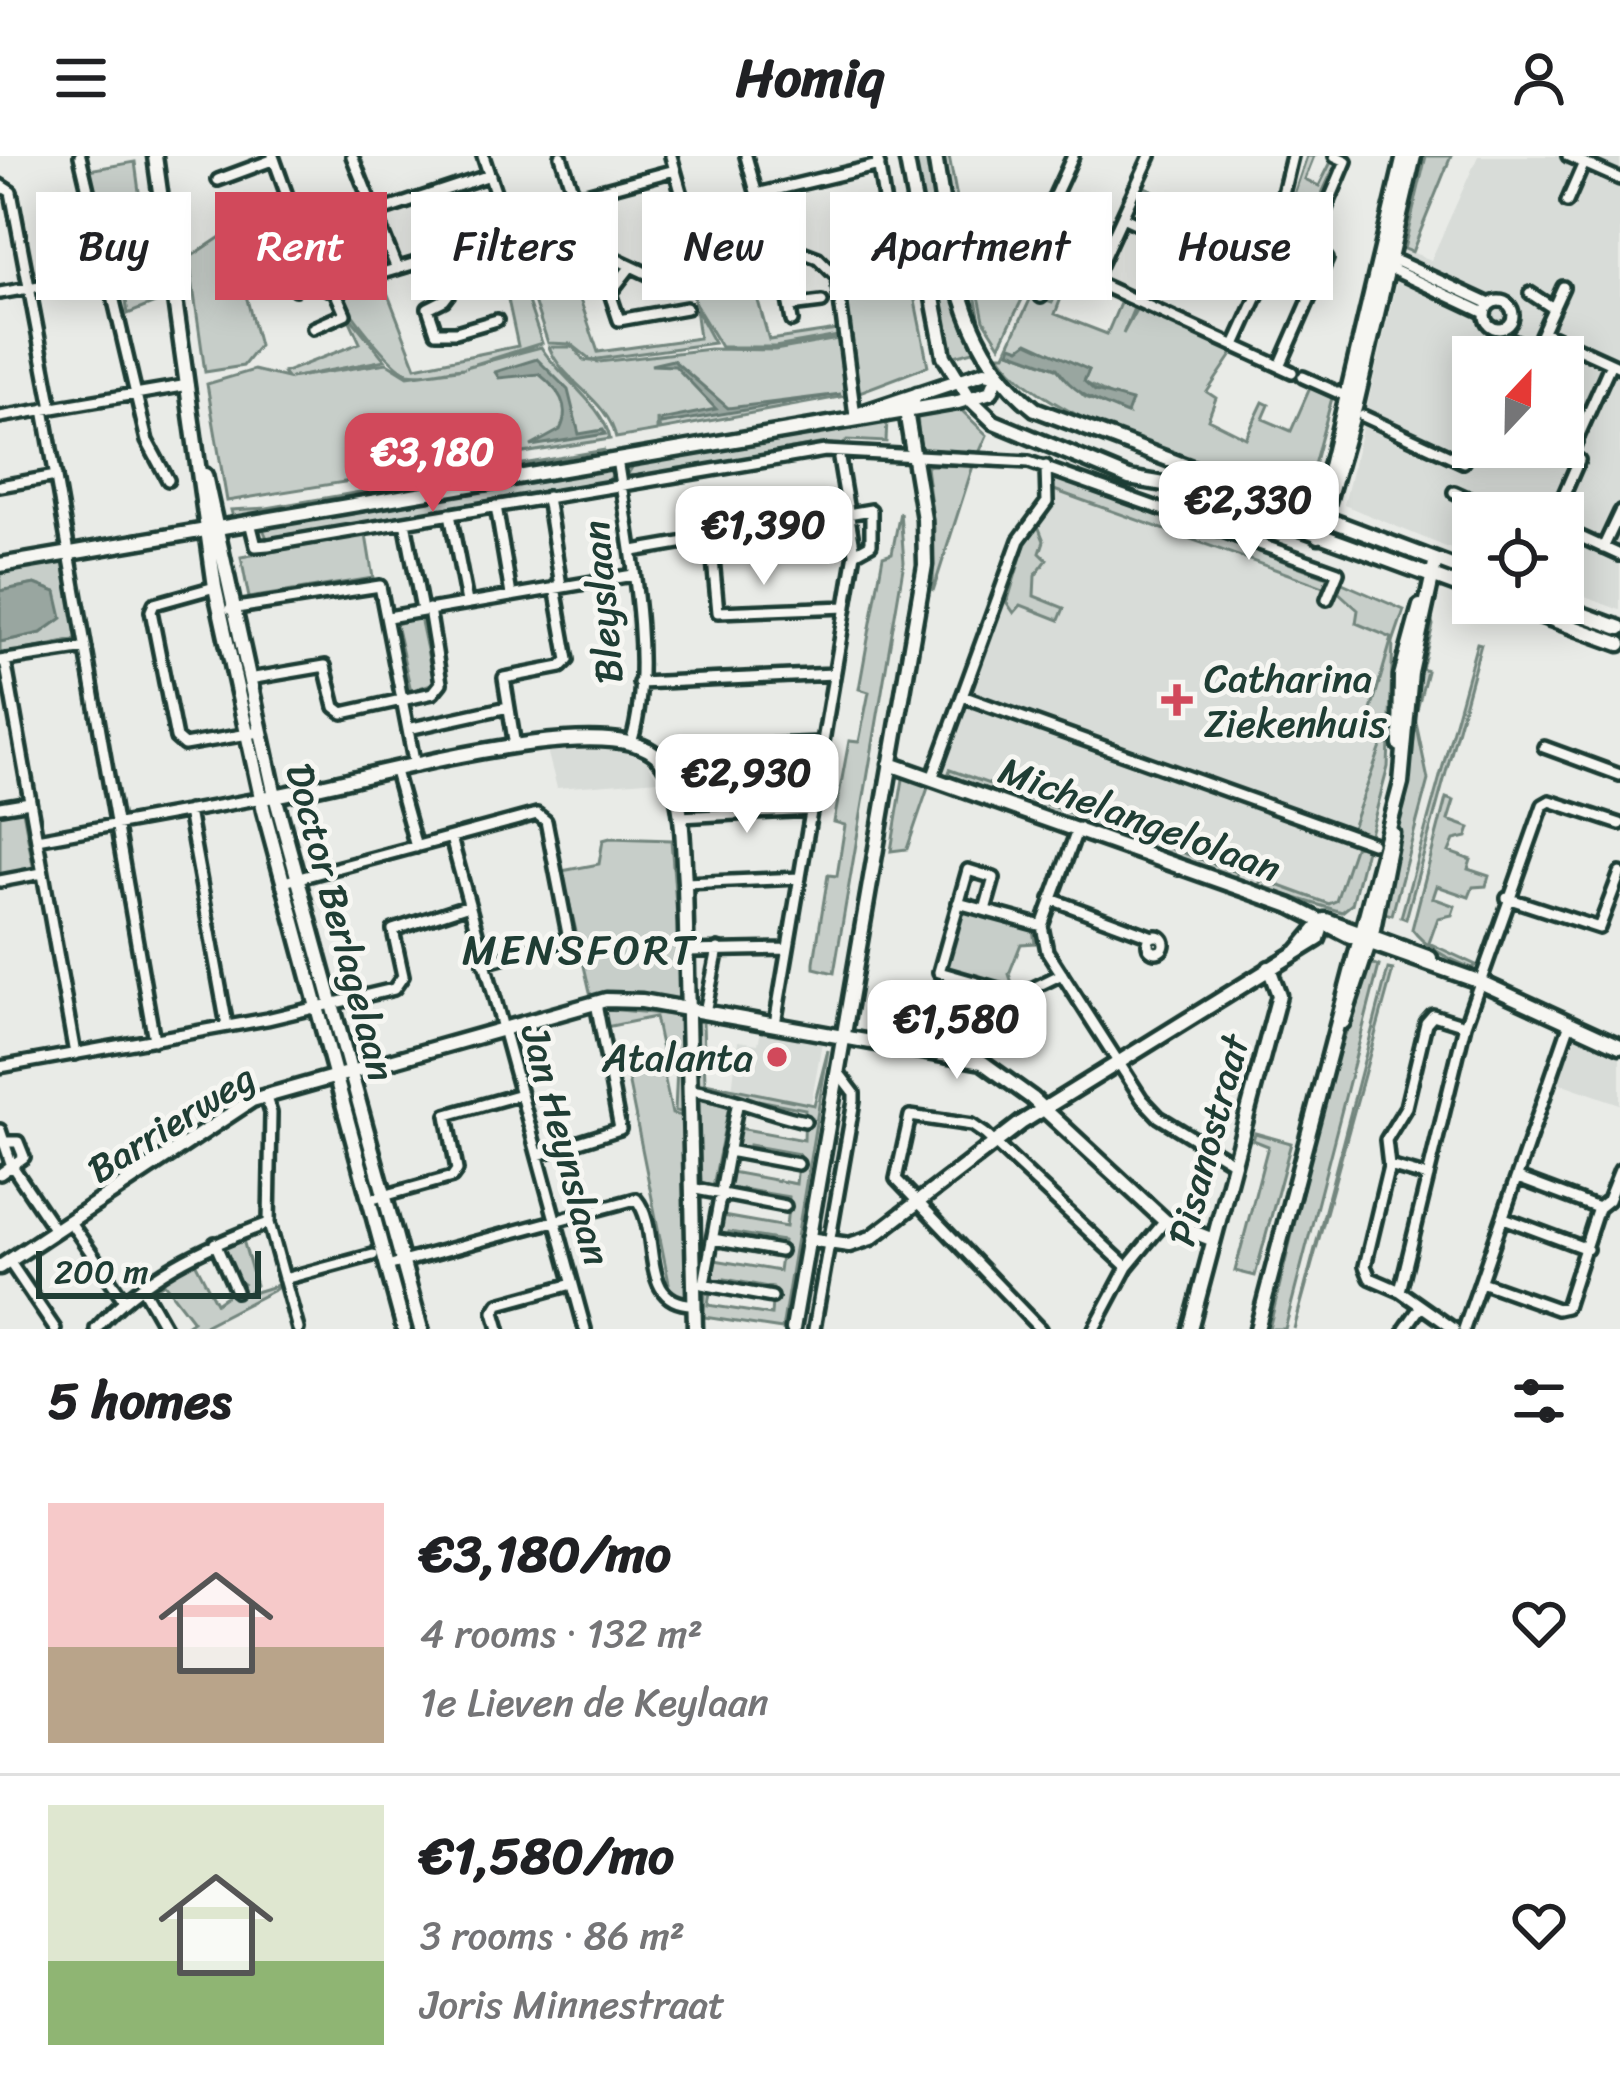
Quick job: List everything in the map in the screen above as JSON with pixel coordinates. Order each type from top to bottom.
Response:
[{"type":"main road","points":[[155,156],[210,529]]},
{"type":"main road","points":[[906,156],[936,331],[956,380],[994,422],[1039,445],[1129,478],[1194,489],[1452,584]]},
{"type":"main road","points":[[935,156],[963,307],[998,375],[1056,421],[1452,566]]},
{"type":"main road","points":[[1318,536],[1348,397],[1391,263],[1404,156]]},
{"type":"main road","points":[[1323,515],[1382,299],[1414,156]]},
{"type":"main road","points":[[855,416],[956,380],[985,372],[998,375]]},
{"type":"main road","points":[[0,565],[970,399],[996,388],[998,375]]},
{"type":"main road","points":[[793,1329],[925,566],[906,411],[917,394]]},
{"type":"main road","points":[[892,401],[906,411]]},
{"type":"main road","name":"Doctor Berlagelaan","points":[[210,529],[215,587],[249,679],[253,733]]},
{"type":"main road","name":"Doctor Berlagelaan","points":[[210,529],[317,1007],[384,1196],[421,1329]]},
{"type":"main road","points":[[1262,1329],[1334,1039],[1366,937],[1401,783],[1401,676],[1436,560]]},
{"type":"main road","points":[[1584,615],[1620,628]]},
{"type":"main road","points":[[1564,624],[1620,644]]},
{"type":"main road","points":[[268,797],[515,746],[604,736],[632,740],[662,761],[680,817],[685,884],[700,1284],[694,1304],[695,1329]]},
{"type":"main road","name":"Michelangelolaan","points":[[890,764],[1324,920],[1478,981],[1620,1046]]},
{"type":"main road","name":"Doctor Berlagelaan","points":[[290,881],[333,1004],[369,1200],[404,1329]]},
{"type":"main road","points":[[808,1239],[860,1244],[1044,1110],[1297,952],[1324,920]]},
{"type":"main road","name":"Pisanostraat","points":[[1190,1329],[1279,994],[1269,968]]},
{"type":"main road","name":"Barrierweg","points":[[4,1264],[265,1095],[596,1003],[626,999],[982,1062],[1044,1110],[1165,1221]]},
{"type":"main road","points":[[1165,1221],[1211,1238]]},
{"type":"street","points":[[80,156],[88,192]]},
{"type":"street","points":[[352,156],[367,192]]},
{"type":"street","points":[[483,156],[496,192]]},
{"type":"street","points":[[561,156],[572,192]]},
{"type":"street","points":[[671,156],[681,192]]},
{"type":"street","points":[[746,156],[756,192]]},
{"type":"street","points":[[1056,192],[1073,156]]},
{"type":"street","points":[[1112,239],[1150,156]]},
{"type":"street","points":[[1283,192],[1292,156]]},
{"type":"street","points":[[1333,192],[1346,161],[1335,156]]},
{"type":"street","points":[[1568,156],[1620,179]]},
{"type":"street","points":[[218,180],[272,158],[285,192]]},
{"type":"street","points":[[764,192],[878,160],[883,192]]},
{"type":"street","points":[[1567,202],[1587,161]]},
{"type":"street","points":[[593,192],[675,170]]},
{"type":"street","points":[[387,209],[490,175]]},
{"type":"street","points":[[0,185],[11,192],[30,288],[56,476],[154,1040]]},
{"type":"street","points":[[1122,217],[1136,223]]},
{"type":"street","points":[[387,242],[398,269]]},
{"type":"street","points":[[806,254],[830,271]]},
{"type":"street","points":[[618,258],[642,271]]},
{"type":"street","points":[[1391,263],[1488,308]]},
{"type":"street","points":[[387,272],[411,266]]},
{"type":"street","points":[[631,266],[610,293],[619,320],[686,308]]},
{"type":"street","points":[[0,293],[36,287]]},
{"type":"street","points":[[1541,336],[1563,287]]},
{"type":"street","points":[[1112,289],[1348,397]]},
{"type":"street","points":[[1530,293],[1553,308]]},
{"type":"street","points":[[113,300],[151,454],[168,480]]},
{"type":"street","points":[[313,328],[345,314],[339,300]]},
{"type":"street","points":[[444,300],[428,308],[436,332],[456,332],[497,320]]},
{"type":"street","points":[[788,300],[792,321]]},
{"type":"street","points":[[840,300],[855,416]]},
{"type":"street","points":[[1235,345],[1254,300]]},
{"type":"street","points":[[1280,366],[1310,300]]},
{"type":"street","points":[[790,306],[822,302]]},
{"type":"street","points":[[1543,332],[1616,365],[1570,455],[1579,460],[1565,492]]},
{"type":"street","points":[[0,417],[188,385]]},
{"type":"street","points":[[1363,416],[1452,457]]},
{"type":"street","points":[[775,1024],[855,554],[838,452]]},
{"type":"street","points":[[250,522],[256,546],[838,452],[914,456],[1046,466],[1338,572],[1328,599]]},
{"type":"street","name":"Bleyslaan","points":[[617,459],[633,551],[640,712],[632,740]]},
{"type":"street","points":[[933,776],[1019,540],[1047,502],[1046,466]]},
{"type":"street","points":[[0,486],[56,476]]},
{"type":"street","points":[[515,746],[504,678],[561,667],[568,660],[547,497]]},
{"type":"street","points":[[496,506],[512,595]]},
{"type":"street","points":[[1603,548],[1620,512]]},
{"type":"street","points":[[633,551],[875,513],[871,544],[855,554]]},
{"type":"street","points":[[451,514],[467,602]]},
{"type":"street","points":[[249,679],[319,664],[327,670],[338,712],[440,689],[405,522]]},
{"type":"street","points":[[711,538],[718,612],[846,607]]},
{"type":"street","points":[[1584,539],[1620,555]]},
{"type":"street","points":[[388,616],[633,575]]},
{"type":"street","points":[[227,610],[380,586],[415,766]]},
{"type":"street","points":[[215,587],[154,604],[151,611],[176,738],[184,745],[253,733]]},
{"type":"street","points":[[75,1054],[3,661],[86,648]]},
{"type":"street","points":[[640,683],[834,674]]},
{"type":"street","name":"Michelangelolaan","points":[[962,696],[1372,843]]},
{"type":"street","points":[[408,729],[508,707]]},
{"type":"street","points":[[662,761],[686,748],[822,743]]},
{"type":"street","points":[[1544,747],[1620,775]]},
{"type":"street","points":[[395,771],[416,847]]},
{"type":"street","points":[[37,839],[268,797]]},
{"type":"street","points":[[1400,1291],[1465,1025],[1543,805],[1550,801],[1620,824]]},
{"type":"street","points":[[0,807],[30,802]]},
{"type":"street","points":[[680,817],[812,810]]},
{"type":"street","points":[[188,811],[227,1026]]},
{"type":"street","points":[[290,881],[531,815],[546,821],[567,937],[484,963]]},
{"type":"street","points":[[1078,828],[1042,926],[1048,951],[1159,1117],[1234,1163]]},
{"type":"street","name":"Jan Heynslaan","points":[[451,838],[585,1329]]},
{"type":"street","points":[[985,910],[994,878],[968,870],[938,972],[1019,995],[1062,974]]},
{"type":"street","points":[[0,881],[42,873]]},
{"type":"street","points":[[1508,898],[1599,928],[1620,873]]},
{"type":"street","points":[[685,884],[800,878]]},
{"type":"street","points":[[1051,899],[1150,936]]},
{"type":"street","points":[[958,903],[1042,926]]},
{"type":"street","points":[[0,1067],[227,1026],[394,989],[401,982],[392,935],[400,923],[469,905]]},
{"type":"street","points":[[686,951],[786,949]]},
{"type":"street","points":[[705,1012],[718,950]]},
{"type":"street","points":[[538,1155],[620,1129],[596,1003]]},
{"type":"street","points":[[1454,1329],[1400,1291],[1370,1278],[1365,1266],[1389,1166],[1386,1140],[1406,1107],[1430,1017],[1465,1025]]},
{"type":"street","points":[[1464,1329],[1570,1023]]},
{"type":"street","points":[[814,1329],[854,1093],[838,1069]]},
{"type":"street","points":[[691,1090],[727,1095],[737,1106],[805,1121]]},
{"type":"street","points":[[369,1200],[452,1178],[457,1170],[447,1115],[521,1094]]},
{"type":"street","points":[[265,1095],[271,1113],[269,1223],[298,1329]]},
{"type":"street","points":[[737,1106],[700,1284],[772,1297]]},
{"type":"street","points":[[1040,1329],[896,1179],[910,1116],[972,1125],[1127,1267]]},
{"type":"street","points":[[0,1174],[24,1157],[18,1142],[1,1138]]},
{"type":"street","points":[[728,1151],[798,1164]]},
{"type":"street","points":[[12,1166],[55,1231]]},
{"type":"street","points":[[1389,1166],[1427,1177]]},
{"type":"street","points":[[1481,1282],[1563,1309],[1598,1208],[1608,1200],[1620,1170]]},
{"type":"street","points":[[1518,1178],[1598,1208]]},
{"type":"street","points":[[696,1190],[785,1206]]},
{"type":"street","points":[[387,1266],[636,1199],[660,1292],[675,1304],[694,1304]]},
{"type":"street","points":[[1504,1218],[1587,1249]]},
{"type":"street","points":[[1094,1329],[1127,1267],[1165,1221]]},
{"type":"street","points":[[70,1222],[124,1300]]},
{"type":"street","points":[[96,1329],[142,1287],[215,1243],[269,1223]]},
{"type":"street","points":[[713,1239],[780,1251]]},
{"type":"street","points":[[215,1243],[236,1291]]},
{"type":"street","points":[[284,1279],[373,1255]]},
{"type":"street","points":[[4,1264],[55,1329]]},
{"type":"street","points":[[500,1329],[494,1312],[499,1304],[572,1284]]},
{"type":"street","points":[[142,1287],[166,1329]]},
{"type":"street","points":[[1405,1329],[1421,1306]]},
{"type":"shaded area","points":[[911,156],[930,156],[937,192],[918,192]]},
{"type":"shaded area","points":[[939,156],[949,156],[956,192],[946,192]]},
{"type":"shaded area","points":[[1307,156],[1314,156],[1305,179],[1319,186],[1332,160],[1337,161],[1323,192],[1295,192]]},
{"type":"shaded area","points":[[1426,156],[1451,156],[1412,252],[1404,249]]},
{"type":"shaded area","points":[[1478,156],[1620,156],[1620,610],[1584,597],[1584,492],[1452,492],[1452,549],[1344,505],[1404,249],[1431,260]]},
{"type":"shaded area","points":[[135,162],[139,192],[94,192],[89,170]]},
{"type":"shaded area","points":[[215,241],[215,300],[247,300],[259,346],[243,366],[205,372],[191,257]]},
{"type":"shaded area","points":[[387,292],[416,367],[518,346],[508,300],[527,300],[542,343],[466,367],[541,347],[599,414],[610,439],[227,501],[207,384],[254,370],[287,378],[283,373],[360,343],[346,312],[385,360],[290,378],[387,363],[408,376],[429,373],[408,373],[391,361],[344,300],[387,300]]},
{"type":"shaded area","points":[[126,300],[155,300],[155,303],[128,314]]},
{"type":"shaded area","points":[[534,300],[580,300],[598,352],[699,338],[695,308],[714,343],[591,360],[571,344],[548,343]]},
{"type":"shaded area","points":[[694,300],[758,300],[769,340],[837,330],[838,336],[775,347],[721,347]]},
{"type":"shaded area","points":[[845,300],[915,300],[928,366],[857,393]]},
{"type":"shaded area","points":[[940,300],[958,300],[977,350],[951,357]]},
{"type":"shaded area","points":[[965,300],[976,300],[985,347]]},
{"type":"shaded area","points":[[980,300],[1022,300],[1000,345],[984,320]]},
{"type":"shaded area","points":[[1030,300],[1060,300],[1055,314],[1107,334],[1121,301],[1134,308],[1123,334],[1137,308],[1234,352],[1207,392],[1216,398],[1208,419],[1246,438],[1263,402],[1269,405],[1263,419],[1291,431],[1310,388],[1332,398],[1307,491],[1299,496],[1093,422],[1022,379],[999,354],[1005,354]],"holes":[[[1025,346],[1089,370],[1084,382],[1117,399],[1127,413],[1085,397],[1056,368],[1010,351]]]},
{"type":"shaded area","points":[[838,339],[845,396],[660,430],[657,418],[657,431],[616,438],[604,412],[564,371],[549,347],[573,347],[584,360],[599,362],[710,349],[775,350]]},
{"type":"shaded area","points":[[1028,342],[1089,370],[1084,381],[1095,391],[1132,401],[1127,414],[1078,391],[1057,368],[1010,351],[1012,345],[1020,348]]},
{"type":"shaded area","points":[[537,359],[568,390],[579,434],[603,430],[605,434],[531,446],[560,430],[561,399],[539,374],[499,378],[495,372]]},
{"type":"shaded area","points":[[673,360],[728,408],[841,394],[661,424],[661,420],[716,409],[675,366],[651,365]]},
{"type":"shaded area","points":[[956,405],[987,435],[979,453],[920,450],[917,415]]},
{"type":"shaded area","points":[[887,418],[886,442],[847,440],[843,445],[819,444],[638,478],[628,474],[634,464]]},
{"type":"shaded area","points":[[605,450],[233,518],[231,510],[267,508]]},
{"type":"shaded area","points":[[973,466],[933,591],[934,528],[926,467]]},
{"type":"shaded area","points":[[607,467],[613,475],[607,482],[267,538],[263,529],[276,522]]},
{"type":"shaded area","points":[[1053,477],[1330,578],[1326,588],[1054,490]]},
{"type":"shaded area","name":"Catharina Ziekenhuis","points":[[1055,480],[1366,593],[1398,628],[1384,682],[1386,766],[1347,909],[1334,912],[1271,892],[940,772],[1028,533],[1050,510]]},
{"type":"shaded area","points":[[900,512],[904,562],[834,973],[814,968],[814,962],[828,875],[837,876],[845,825],[834,822],[849,741],[859,742],[869,692],[859,689],[883,556],[892,553]]},
{"type":"shaded area","points":[[1037,523],[1044,541],[1040,553],[1047,560],[1035,576],[1034,596],[1064,608],[1059,620],[1021,605],[1014,613],[1007,603],[1028,533]]},
{"type":"shaded area","points":[[366,535],[373,578],[249,598],[241,557]]},
{"type":"shaded area","points":[[64,559],[79,639],[0,656],[0,642],[41,633],[56,592],[35,584],[0,591],[0,570]]},
{"type":"shaded area","points":[[1340,582],[1404,610],[1393,642],[1388,767],[1369,838],[1343,828],[1352,828],[1382,744],[1377,741],[1382,727],[1368,721],[1392,638],[1356,623],[1358,610],[1336,590]]},
{"type":"shaded area","points":[[35,584],[56,592],[62,618],[41,633],[0,642],[0,591]]},
{"type":"shaded area","points":[[1430,615],[1433,625],[1422,669],[1427,671],[1415,718],[1428,780],[1392,915],[1380,912],[1411,756],[1412,688]]},
{"type":"shaded area","points":[[420,617],[434,683],[411,691],[396,624]]},
{"type":"shaded area","points":[[1477,643],[1481,644],[1406,919],[1401,917]]},
{"type":"shaded area","points":[[620,746],[647,762],[659,780],[557,788],[547,750]]},
{"type":"shaded area","points":[[950,770],[1237,872],[1235,879],[948,775]]},
{"type":"shaded area","points":[[904,773],[930,782],[907,849],[891,851]]},
{"type":"shaded area","points":[[1446,798],[1454,801],[1448,820],[1470,828],[1467,837],[1454,840],[1449,852],[1471,860],[1468,869],[1489,876],[1486,886],[1473,887],[1469,897],[1437,886],[1433,898],[1455,906],[1452,915],[1438,918],[1429,943],[1476,965],[1472,968],[1439,953],[1412,929]]},
{"type":"shaded area","points":[[22,805],[34,871],[0,877],[0,809]]},
{"type":"shaded area","points":[[603,840],[671,840],[683,996],[677,1000],[621,992],[591,996],[562,871],[599,864]]},
{"type":"shaded area","points":[[1355,845],[1366,849],[1352,904],[1342,912],[1259,887],[1261,879],[1329,904],[1336,901]]},
{"type":"shaded area","points":[[961,909],[1033,929],[1035,943],[1021,944],[1009,974],[1015,992],[943,971]]},
{"type":"shaded area","points":[[1370,963],[1379,966],[1285,1329],[1269,1329],[1329,1081]]},
{"type":"shaded area","points":[[1388,969],[1393,970],[1294,1329]]},
{"type":"shaded area","points":[[607,1009],[676,1015],[684,1021],[689,1113],[675,1111],[677,1067],[666,1069],[655,1017],[606,1027],[603,1013]]},
{"type":"shaded area","points":[[696,1021],[703,1022],[705,1083],[814,1105],[828,1050],[782,1329],[704,1317],[705,1294],[710,1292],[708,1305],[771,1315],[773,1288],[725,1279],[723,1285],[711,1283],[715,1260],[779,1271],[783,1241],[729,1232],[727,1238],[719,1236],[723,1216],[786,1227],[789,1197],[742,1189],[740,1195],[727,1193],[731,1172],[796,1184],[799,1154],[749,1145],[748,1151],[735,1148],[739,1128],[804,1140],[805,1109],[747,1098],[745,1104],[733,1095],[699,1090]]},
{"type":"shaded area","name":"Atalanta","points":[[761,1031],[822,1042],[811,1104],[732,1090],[738,1041],[758,1044]]},
{"type":"shaded area","points":[[1574,1034],[1620,1055],[1620,1104],[1557,1082]]},
{"type":"shaded area","points":[[661,1061],[672,1114],[689,1117],[686,1299],[675,1299],[664,1288],[669,1283],[626,1069]]},
{"type":"shaded area","points":[[698,1099],[729,1106],[713,1186],[701,1182]]},
{"type":"shaded area","points":[[1255,1133],[1291,1143],[1255,1276],[1235,1271],[1268,1146],[1253,1140]]},
{"type":"shaded area","points":[[243,1240],[256,1285],[246,1295],[278,1285],[276,1289],[198,1329],[182,1329],[193,1321],[164,1283],[148,1294],[149,1288],[195,1262],[216,1303],[243,1284],[234,1278],[220,1249]]},
{"type":"place","name":"Catharina Ziekenhuis","points":[[1177,700]]},
{"type":"place","name":"Atalanta","points":[[777,1057]]},
{"type":"district","name":"MENSFORT","points":[[580,950]]}]
